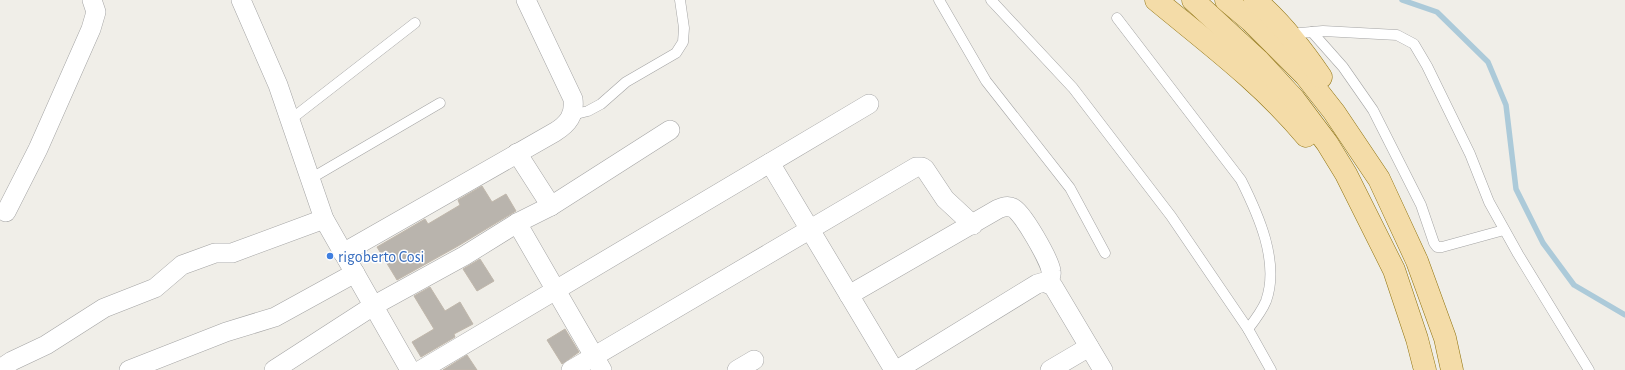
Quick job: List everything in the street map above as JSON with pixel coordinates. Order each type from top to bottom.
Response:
[{"type":"main road","points":[[1156,0],[1240,69],[1294,122],[1363,210]]},
{"type":"main road","points":[[1193,0],[1258,60],[1294,99],[1327,143],[1346,174],[1394,270],[1417,339],[1425,370]]},
{"type":"main road","points":[[1226,0],[1251,21],[1305,75],[1334,112],[1379,179]]},
{"type":"main road","points":[[1255,0],[1268,11],[1289,34],[1336,99],[1379,179],[1417,261],[1445,338],[1452,370]]},
{"type":"street","points":[[6,212],[38,149],[91,29],[96,12],[92,0]]},
{"type":"street","points":[[241,0],[267,57],[324,219],[409,368],[556,291],[869,104]]},
{"type":"street","points":[[343,253],[564,126],[569,121],[574,106],[572,99],[526,0]]},
{"type":"street","points":[[274,370],[373,306],[464,256],[517,223],[551,206],[670,130]]},
{"type":"street","points":[[517,153],[551,206]]},
{"type":"street","points":[[770,163],[894,370]]},
{"type":"street","points":[[571,370],[598,363],[810,231],[913,169],[919,167],[925,169],[945,199],[973,225]]},
{"type":"street","points":[[849,295],[1003,207],[1014,208],[1028,224],[1050,266],[1051,275],[1047,282],[1037,284],[897,370]]},
{"type":"street","points":[[0,369],[12,361],[46,346],[104,308],[155,288],[182,265],[215,253],[232,253],[324,219]]},
{"type":"street","points":[[517,223],[598,363]]},
{"type":"street","points":[[129,370],[226,332],[275,317],[355,274]]},
{"type":"street","points":[[1047,282],[1055,290],[1103,370]]},
{"type":"street","points":[[1050,370],[1089,347]]},
{"type":"street","points":[[737,370],[754,360]]},
{"type":"lane","points":[[572,115],[588,111],[601,104],[626,82],[676,53],[684,42],[684,28],[680,0]]},
{"type":"lane","points":[[939,0],[986,81],[1070,188],[1105,253]]},
{"type":"lane","points":[[991,0],[1073,88],[1171,216],[1248,329],[1272,370]]},
{"type":"lane","points":[[1117,18],[1240,180],[1253,204],[1263,232],[1270,264],[1270,281],[1266,300],[1259,315],[1248,329]]},
{"type":"lane","points":[[290,120],[414,23]]},
{"type":"lane","points":[[1289,34],[1323,31],[1397,35],[1414,44],[1427,66],[1470,154],[1489,202],[1504,230],[1589,370]]},
{"type":"lane","points":[[1312,32],[1343,67],[1373,110],[1421,205],[1434,243],[1437,247],[1442,247],[1504,230]]},
{"type":"lane","points":[[310,179],[440,104]]},
{"type":"building","points":[[482,186],[492,202],[506,194],[516,211],[397,280],[377,247],[425,219],[428,224],[460,205],[458,200]]},
{"type":"building","points":[[480,259],[494,281],[477,291],[463,269]]},
{"type":"building","points":[[430,287],[445,311],[460,302],[473,324],[454,334],[455,337],[421,357],[412,342],[434,329],[414,296]]},
{"type":"building","points":[[565,329],[579,352],[562,364],[547,340]]},
{"type":"building","points":[[467,355],[477,370],[443,370]]},
{"type":"waterway","points":[[1402,0],[1437,12],[1488,62],[1506,105],[1516,189],[1543,243],[1574,285],[1625,315]]},
{"type":"place","name":"rigoberto Cosi","points":[[330,256]]}]
